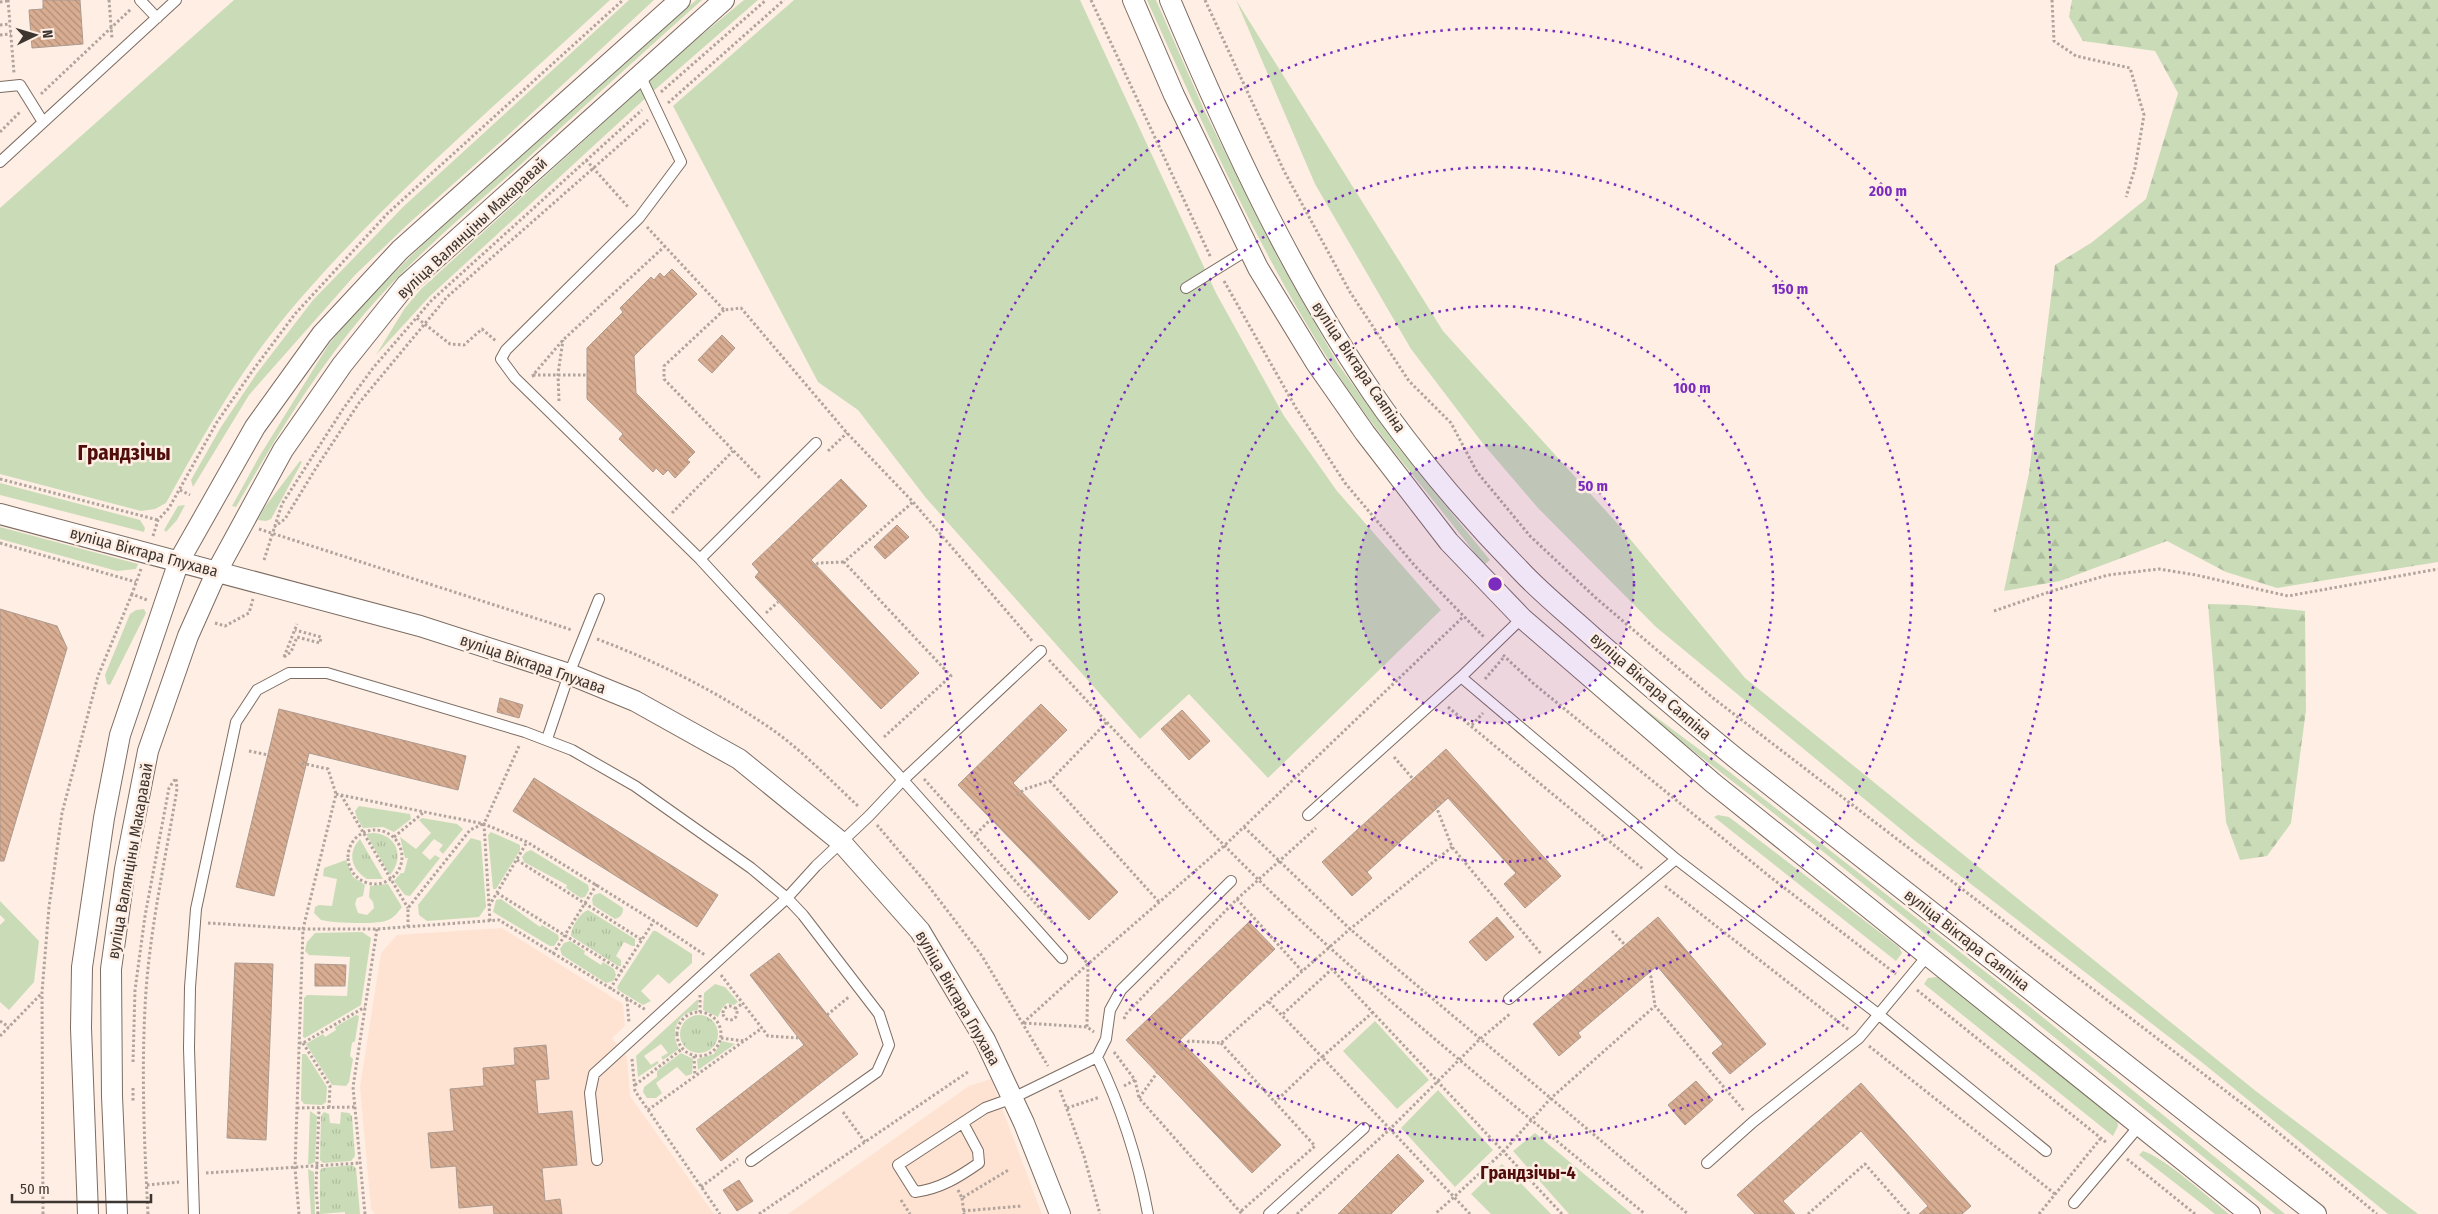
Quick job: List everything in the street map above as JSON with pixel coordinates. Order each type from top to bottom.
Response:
[{"type":"street","name":"вуліца Валянціны Макаравай","points":[[88,1214],[81,1028],[84,949],[104,818],[120,735],[179,561],[255,427],[322,334],[400,250],[680,0]]},
{"type":"street","name":"вуліца Валянціны Макаравай","points":[[117,1214],[112,1096],[112,969],[125,869],[148,751],[188,636],[217,571],[283,450],[342,365],[406,285],[724,0]]},
{"type":"street","name":"вуліца Віктара Саяпіна","points":[[1133,0],[1174,95],[1258,268],[1316,363],[1365,433],[1449,542],[1522,618],[1713,783],[2250,1214]]},
{"type":"street","name":"вуліца Віктара Саяпіна","points":[[1170,0],[1208,92],[1276,232],[1328,323],[1385,411],[1465,510],[1546,596],[1738,760],[2316,1214]]},
{"type":"street","name":"вуліца Віктара Глухава","points":[[0,514],[420,626],[569,674],[635,701],[739,759],[841,842],[920,931],[985,1040],[1013,1098],[1060,1214]]},
{"type":"street","points":[[1522,618],[1546,596]]},
{"type":"lane","points":[[140,0],[157,18]]},
{"type":"lane","points":[[0,162],[176,0]]},
{"type":"lane","points":[[640,75],[681,162],[639,218],[506,350],[501,359],[515,378],[700,559],[903,780],[1062,958]]},
{"type":"lane","points":[[0,88],[20,85],[30,104],[43,122]]},
{"type":"lane","points":[[1186,288],[1248,249]]},
{"type":"lane","points":[[700,559],[816,443]]},
{"type":"lane","points":[[547,740],[569,674],[599,599]]},
{"type":"lane","points":[[1308,815],[1461,677],[1522,618]]},
{"type":"lane","points":[[597,1160],[590,1093],[594,1074],[787,898],[903,780],[1041,651]]},
{"type":"lane","points":[[194,1214],[189,1048],[190,986],[198,900],[236,722],[257,690],[289,673],[326,673],[525,732],[572,750],[634,786],[751,868],[787,898],[803,915],[879,1014],[889,1045],[877,1072],[751,1161]]},
{"type":"lane","points":[[1461,677],[1676,860],[1878,1014],[2046,1151]]},
{"type":"lane","points":[[1509,999],[1676,860]]},
{"type":"lane","points":[[963,1123],[978,1152],[979,1163],[952,1181],[926,1191],[915,1192],[898,1166],[985,1108],[1013,1098],[1097,1057],[1106,1039],[1110,1010],[1121,990],[1231,881]]},
{"type":"lane","points":[[1707,1163],[1753,1122],[1859,1038],[1928,955]]},
{"type":"lane","points":[[1097,1057],[1114,1092],[1129,1134],[1148,1214]]},
{"type":"lane","points":[[2074,1203],[2140,1125]]},
{"type":"lane","points":[[1269,1214],[1364,1128]]},
{"type":"path","points":[[0,2],[8,0],[15,86]]},
{"type":"path","points":[[109,0],[114,57]]},
{"type":"path","points":[[0,132],[140,0]]},
{"type":"path","points":[[152,538],[158,520],[169,508],[180,490],[217,422],[252,370],[294,314],[388,213],[623,0]]},
{"type":"path","points":[[264,560],[282,504],[343,410],[373,368],[431,301],[652,100],[766,0]]},
{"type":"path","points":[[274,528],[292,509],[316,468],[360,403],[447,297],[784,0]]},
{"type":"path","points":[[1206,0],[1284,171],[1350,292],[1409,381],[1451,423],[1477,472],[1530,536],[1596,598],[1713,698],[2257,1115],[2377,1214]]},
{"type":"path","points":[[2052,0],[2054,41],[2076,56],[2130,68],[2144,115],[2135,168],[2126,196]]},
{"type":"path","points":[[0,25],[10,24]]},
{"type":"path","points":[[0,35],[11,34]]},
{"type":"path","points":[[586,160],[724,310]]},
{"type":"path","points":[[533,375],[563,340],[665,246]]},
{"type":"path","points":[[770,488],[664,379],[664,366],[724,310],[741,308],[847,432],[913,502],[1041,651],[1259,879],[1329,946],[1533,1121],[1645,1214]]},
{"type":"path","points":[[417,318],[450,344],[464,346],[482,329]]},
{"type":"path","points":[[553,397],[559,404],[558,374],[563,340]]},
{"type":"path","points":[[533,375],[587,375]]},
{"type":"path","points":[[533,375],[540,382]]},
{"type":"path","points":[[826,454],[847,432]]},
{"type":"path","points":[[676,520],[670,515],[733,451]]},
{"type":"path","points":[[0,479],[158,520]]},
{"type":"path","points":[[180,490],[190,495]]},
{"type":"path","points":[[813,568],[818,563],[844,562],[913,502]]},
{"type":"path","points":[[0,543],[136,582]]},
{"type":"path","points":[[43,1214],[42,992],[49,907],[62,813],[98,676],[144,562]]},
{"type":"path","points":[[844,562],[951,676],[884,737]]},
{"type":"path","points":[[1994,611],[2052,591],[2108,575],[2159,569],[2196,574],[2288,596],[2438,569]]},
{"type":"path","points":[[132,594],[153,601]]},
{"type":"path","points":[[215,623],[225,626],[249,613],[254,595]]},
{"type":"path","points":[[766,613],[778,602]]},
{"type":"path","points":[[760,606],[773,620]]},
{"type":"path","points":[[1181,1050],[1189,1041],[1221,1043],[1315,1146],[1241,1213],[1139,1098],[1135,1080],[1116,1056],[1106,1039],[1087,1027],[1024,1023],[1088,964],[1225,845],[1463,617]]},
{"type":"path","points":[[294,630],[321,637],[320,643],[297,637],[291,652],[284,657],[296,624]]},
{"type":"path","points":[[1442,713],[1449,706]]},
{"type":"path","points":[[1017,795],[1025,789],[1050,781],[1108,722]]},
{"type":"path","points":[[878,730],[890,743]]},
{"type":"path","points":[[490,921],[484,824],[525,732]]},
{"type":"path","points":[[249,751],[268,755]]},
{"type":"path","points":[[1386,764],[1400,751]]},
{"type":"path","points":[[1394,757],[1413,779]]},
{"type":"path","points":[[299,1214],[295,1168],[301,1043],[303,929],[336,794],[328,769],[301,763]]},
{"type":"path","points":[[915,769],[975,834],[1056,928]]},
{"type":"path","points":[[132,1067],[135,990],[145,916],[169,788],[176,778],[177,789],[155,918],[146,990],[143,1069],[148,1214]]},
{"type":"path","points":[[1050,781],[1159,902]]},
{"type":"path","points":[[336,794],[484,824],[527,842],[597,884],[705,955]]},
{"type":"path","points":[[341,795],[408,908],[408,927]]},
{"type":"path","points":[[1434,802],[1452,847],[1550,965]]},
{"type":"path","points":[[394,837],[424,812]]},
{"type":"path","points":[[975,834],[991,819]]},
{"type":"path","points":[[1121,1027],[1126,1014],[1237,899],[1322,822]]},
{"type":"path","points":[[408,908],[470,830],[484,824]]},
{"type":"path","points":[[1244,827],[1350,929],[1688,1214]]},
{"type":"path","points":[[378,830],[394,837],[402,853],[402,862],[399,870],[390,879],[376,884],[367,883],[353,872],[348,855],[354,839],[362,833],[378,830]]},
{"type":"path","points":[[489,906],[527,842]]},
{"type":"path","points":[[1221,1043],[1269,1002],[1329,946],[1452,847]]},
{"type":"path","points":[[516,860],[642,940]]},
{"type":"path","points":[[553,954],[597,884]]},
{"type":"path","points":[[497,893],[622,971]]},
{"type":"path","points":[[1237,899],[1302,971]]},
{"type":"path","points":[[195,925],[211,922],[303,929],[377,929],[499,920],[647,1010]]},
{"type":"path","points":[[610,989],[654,921]]},
{"type":"path","points":[[365,1214],[353,1087],[377,929]]},
{"type":"path","points":[[1612,931],[1625,946]]},
{"type":"path","points":[[1069,942],[1088,964],[1087,1027]]},
{"type":"path","points":[[1644,968],[1651,977],[1655,1006],[1753,1122]]},
{"type":"path","points":[[1283,1014],[1332,969],[1562,1214]]},
{"type":"path","points":[[720,974],[768,1036],[798,1038]]},
{"type":"path","points":[[1907,982],[2195,1214]]},
{"type":"path","points":[[0,1036],[42,992]]},
{"type":"path","points":[[700,993],[700,1012]]},
{"type":"path","points":[[827,1015],[852,994]]},
{"type":"path","points":[[627,999],[629,1026]]},
{"type":"path","points":[[1269,1002],[1283,1014],[1470,1214]]},
{"type":"path","points":[[735,1009],[743,1003]]},
{"type":"path","points":[[301,1043],[365,1006]]},
{"type":"path","points":[[717,1022],[724,1016],[725,1008],[732,1006],[735,1009]]},
{"type":"path","points":[[1435,1214],[1504,1151],[1533,1121],[1550,1099],[1655,1006]]},
{"type":"path","points":[[724,1016],[727,1019],[733,1018],[736,1013],[735,1009]]},
{"type":"path","points":[[700,1012],[708,1014],[717,1022],[721,1038],[711,1053],[694,1056],[682,1049],[677,1040],[678,1028],[684,1017],[700,1012]]},
{"type":"path","points":[[1275,1102],[1373,1012]]},
{"type":"path","points":[[0,1021],[10,1027]]},
{"type":"path","points":[[648,1110],[762,1028]]},
{"type":"path","points":[[721,1038],[744,1041]]},
{"type":"path","points":[[1859,1038],[2055,1194]]},
{"type":"path","points":[[301,1043],[330,1086],[328,1108]]},
{"type":"path","points":[[1116,1056],[1117,1048]]},
{"type":"path","points":[[635,1085],[682,1049]]},
{"type":"path","points":[[632,1055],[635,1091],[720,1214]]},
{"type":"path","points":[[694,1056],[695,1076]]},
{"type":"path","points":[[758,1214],[968,1072]]},
{"type":"path","points":[[1139,1098],[1157,1073]]},
{"type":"path","points":[[133,1086],[133,1106]]},
{"type":"path","points":[[835,1101],[865,1142]]},
{"type":"path","points":[[297,1108],[355,1107]]},
{"type":"path","points":[[318,1214],[319,1108]]},
{"type":"path","points":[[1297,1214],[1390,1129]]},
{"type":"path","points":[[2039,1214],[2101,1138]]},
{"type":"path","points":[[204,1173],[360,1163]]},
{"type":"path","points":[[1808,1214],[1865,1164],[1909,1214]]},
{"type":"path","points":[[962,1198],[1010,1169]]},
{"type":"path","points":[[147,1185],[179,1183],[178,1174]]},
{"type":"path","points":[[952,1181],[962,1198],[963,1213],[1022,1206]]},
{"type":"shaded area","points":[[502,928],[623,1004],[625,1026],[612,1038],[627,1057],[630,1096],[714,1214],[375,1214],[371,1209],[360,1087],[381,953],[397,935]]},
{"type":"shaded area","points":[[991,1079],[1042,1214],[788,1214],[969,1086]]},
{"type":"green space","points":[[234,0],[610,0],[403,190],[325,271],[288,313],[253,358],[208,429],[166,503],[155,509],[141,511],[0,474],[0,208]]},
{"type":"green space","points":[[629,0],[654,0],[506,137],[407,225],[355,275],[249,395],[193,487],[191,480],[221,427],[257,373],[313,300],[404,206]]},
{"type":"green space","points":[[696,0],[702,0],[439,237],[383,293],[329,359],[280,432],[236,507],[232,506],[259,457],[329,344],[356,311],[424,243]]},
{"type":"green space","points":[[744,0],[758,0],[650,94],[430,296],[376,355],[405,308],[421,289],[681,52]]},
{"type":"green space","points":[[794,0],[1080,0],[1216,293],[1284,416],[1337,491],[1441,610],[1268,778],[1189,694],[1140,739],[926,498],[858,410],[818,382],[673,106]]},
{"type":"green space","points":[[1147,0],[1156,0],[1205,112],[1277,256],[1338,364],[1397,446],[1490,560],[1484,565],[1350,393],[1306,324],[1233,187]]},
{"type":"green space","points":[[1236,0],[1443,331],[1616,522],[1745,678],[2257,1092],[2418,1214],[2388,1214],[2204,1064],[1914,840],[1656,627],[1538,508],[1484,445],[1411,349],[1315,184]]},
{"type":"green space","points":[[2072,0],[2438,0],[2438,562],[2277,588],[2226,572],[2167,541],[2060,581],[2004,591],[2029,473],[2055,265],[2091,243],[2146,199],[2178,93],[2155,51],[2083,41],[2069,17]]},
{"type":"green space","points":[[300,461],[302,462],[271,519],[266,521],[258,520],[264,508]]},
{"type":"green space","points":[[0,483],[140,520],[145,528],[144,532],[0,495]]},
{"type":"green space","points":[[185,505],[177,520],[166,532],[164,530],[178,506]]},
{"type":"green space","points":[[0,527],[138,564],[136,569],[117,571],[0,539]]},
{"type":"green space","points":[[2208,604],[2246,605],[2305,611],[2306,710],[2291,823],[2267,856],[2240,860],[2226,822]]},
{"type":"green space","points":[[144,609],[146,613],[110,685],[107,684],[105,675],[130,614],[136,610]]},
{"type":"green space","points":[[1568,644],[1645,709],[1727,770],[2024,1002],[2285,1214],[2275,1214],[2262,1204],[1826,854],[1643,712],[1563,645]]},
{"type":"green space","points":[[359,806],[410,814],[411,819],[394,832],[383,827],[363,828],[355,811]]},
{"type":"green space","points":[[1718,815],[1729,817],[1899,947],[1902,953],[1896,961],[1714,817]]},
{"type":"green space","points":[[422,818],[457,824],[463,829],[443,854],[439,850],[443,845],[434,839],[422,853],[430,860],[435,855],[440,858],[410,896],[405,895],[394,881],[401,873],[404,873],[408,858],[405,858],[400,837],[416,849],[431,833],[419,820]]},
{"type":"green space","points":[[491,832],[520,845],[520,850],[496,889],[493,889],[488,835]]},
{"type":"green space","points":[[373,833],[388,837],[396,848],[398,854],[397,861],[390,875],[366,834]]},
{"type":"green space","points":[[471,838],[481,841],[486,907],[479,917],[427,921],[419,915],[418,905]]},
{"type":"green space","points":[[360,839],[383,879],[367,879],[354,866],[353,850]]},
{"type":"green space","points":[[531,850],[588,885],[589,890],[585,897],[581,898],[566,888],[567,885],[524,862],[522,857]]},
{"type":"green space","points":[[346,860],[353,877],[365,885],[363,896],[357,898],[355,904],[358,913],[367,915],[374,908],[373,902],[369,897],[370,886],[388,884],[402,907],[394,916],[383,922],[345,923],[321,920],[314,913],[315,907],[319,905],[332,906],[337,879],[323,876],[324,868]]},
{"type":"green space","points":[[600,893],[623,908],[620,916],[615,919],[593,905],[592,899],[594,895]]},
{"type":"green space","points":[[501,899],[540,927],[542,925],[558,935],[559,939],[554,946],[550,946],[493,912],[496,900]]},
{"type":"green space","points":[[0,901],[39,941],[34,982],[9,1010],[0,1002],[0,925],[5,920],[0,915]]},
{"type":"green space","points":[[588,910],[635,939],[635,946],[624,942],[616,956],[621,960],[621,966],[618,966],[571,936],[576,921]]},
{"type":"green space","points":[[653,931],[656,931],[692,954],[692,963],[669,984],[658,974],[641,991],[651,1001],[643,1005],[618,990],[617,987]]},
{"type":"green space","points":[[362,932],[371,938],[361,1005],[305,1038],[303,1037],[304,998],[307,995],[347,996],[350,957],[309,955],[305,951],[307,942],[315,933]]},
{"type":"green space","points":[[570,941],[585,951],[584,954],[601,965],[603,962],[614,969],[616,975],[613,981],[606,983],[562,955],[560,949],[564,943]]},
{"type":"green space","points":[[1937,977],[1961,994],[2117,1119],[2118,1126],[2113,1136],[1924,984],[1928,978]]},
{"type":"green space","points":[[715,984],[725,987],[738,1002],[734,1005],[727,1003],[722,1008],[718,1017],[703,1010],[704,993]]},
{"type":"green space","points":[[698,999],[698,1010],[685,1014],[675,1029],[676,1042],[679,1049],[663,1060],[661,1057],[668,1053],[661,1044],[644,1056],[651,1065],[657,1061],[659,1063],[638,1077],[636,1056]]},
{"type":"green space","points":[[356,1015],[359,1016],[355,1041],[352,1043],[350,1056],[353,1059],[349,1082],[346,1086],[332,1085],[306,1044],[323,1034],[325,1037],[336,1030],[335,1027]]},
{"type":"green space","points":[[699,1015],[713,1020],[718,1034],[713,1048],[699,1053],[685,1048],[680,1034],[685,1020]]},
{"type":"green space","points":[[1375,1021],[1429,1080],[1397,1109],[1343,1051]]},
{"type":"green space","points":[[722,1041],[735,1044],[698,1070],[697,1059],[714,1054]]},
{"type":"green space","points":[[681,1053],[693,1059],[692,1074],[686,1076],[677,1067],[656,1083],[662,1093],[656,1098],[647,1098],[643,1092],[644,1087],[657,1077],[657,1071]]},
{"type":"green space","points":[[302,1054],[306,1054],[327,1087],[326,1102],[322,1105],[304,1104],[301,1100]]},
{"type":"green space","points":[[1438,1090],[1493,1150],[1455,1187],[1401,1128]]},
{"type":"green space","points":[[310,1111],[317,1116],[315,1162],[308,1165]]},
{"type":"green space","points":[[324,1112],[329,1114],[330,1123],[340,1124],[341,1112],[349,1113],[352,1116],[355,1156],[351,1161],[323,1163],[320,1160],[321,1116]]},
{"type":"green space","points":[[1535,1133],[1632,1214],[1569,1214],[1513,1151]]},
{"type":"green space","points":[[2143,1151],[2175,1170],[2229,1214],[2215,1214],[2139,1155]]},
{"type":"green space","points":[[1502,1164],[1551,1214],[1491,1214],[1471,1194]]},
{"type":"green space","points":[[352,1165],[356,1168],[360,1214],[345,1214],[345,1212],[320,1214],[320,1171],[322,1168]]},
{"type":"green space","points":[[308,1169],[314,1172],[315,1214],[311,1214]]},
{"type":"building","points":[[43,0],[80,0],[83,44],[32,48],[29,10],[43,9]]},
{"type":"building","points":[[672,269],[697,294],[634,356],[636,393],[695,452],[687,460],[690,462],[675,478],[668,470],[663,475],[656,468],[653,472],[619,439],[623,434],[587,399],[587,348],[623,312],[620,308],[651,277],[654,280],[660,273],[664,277]]},
{"type":"building","points":[[722,335],[735,348],[712,373],[698,360]]},
{"type":"building","points":[[841,479],[867,506],[811,560],[919,673],[881,709],[755,577],[759,572],[752,564]]},
{"type":"building","points":[[897,525],[909,537],[885,559],[874,547]]},
{"type":"building","points":[[0,609],[57,626],[67,648],[4,861],[0,861]]},
{"type":"building","points":[[500,698],[523,705],[519,718],[497,712]]},
{"type":"building","points":[[1041,704],[1067,730],[1013,783],[1118,892],[1089,920],[958,785]]},
{"type":"building","points":[[279,709],[466,756],[458,790],[309,753],[274,896],[236,887]]},
{"type":"building","points":[[1182,710],[1210,741],[1189,760],[1161,729]]},
{"type":"building","points":[[1446,749],[1561,876],[1525,908],[1504,884],[1516,873],[1448,798],[1367,872],[1372,878],[1352,896],[1322,862]]},
{"type":"building","points":[[534,778],[718,895],[697,927],[513,811]]},
{"type":"building","points":[[1497,917],[1514,937],[1486,961],[1469,942]]},
{"type":"building","points":[[1658,917],[1766,1044],[1730,1074],[1712,1053],[1723,1044],[1657,966],[1578,1033],[1581,1037],[1559,1056],[1533,1024]]},
{"type":"building","points":[[1249,922],[1275,949],[1180,1040],[1281,1145],[1252,1173],[1126,1040]]},
{"type":"building","points":[[779,953],[858,1054],[721,1161],[696,1129],[804,1045],[750,975]]},
{"type":"building","points":[[235,963],[273,964],[266,1140],[227,1138]]},
{"type":"building","points":[[315,964],[346,965],[345,986],[315,986]]},
{"type":"building","points":[[546,1045],[549,1079],[535,1080],[538,1114],[572,1111],[577,1165],[542,1168],[545,1201],[560,1199],[562,1214],[494,1214],[493,1205],[459,1208],[456,1166],[431,1168],[428,1133],[454,1131],[450,1089],[484,1086],[483,1068],[515,1065],[514,1048]]},
{"type":"building","points":[[1696,1081],[1713,1100],[1685,1125],[1668,1105]]},
{"type":"building","points":[[1861,1083],[1971,1206],[1962,1214],[1919,1214],[1928,1206],[1861,1131],[1783,1201],[1795,1214],[1755,1214],[1737,1195]]},
{"type":"building","points":[[1398,1154],[1424,1181],[1391,1214],[1338,1214]]},
{"type":"building","points":[[739,1180],[753,1201],[737,1211],[723,1190]]},
{"type":"district","name":"Грандзічы","points":[[124,453]]},
{"type":"district","name":"Грандзічы-4","points":[[1528,1173]]}]
